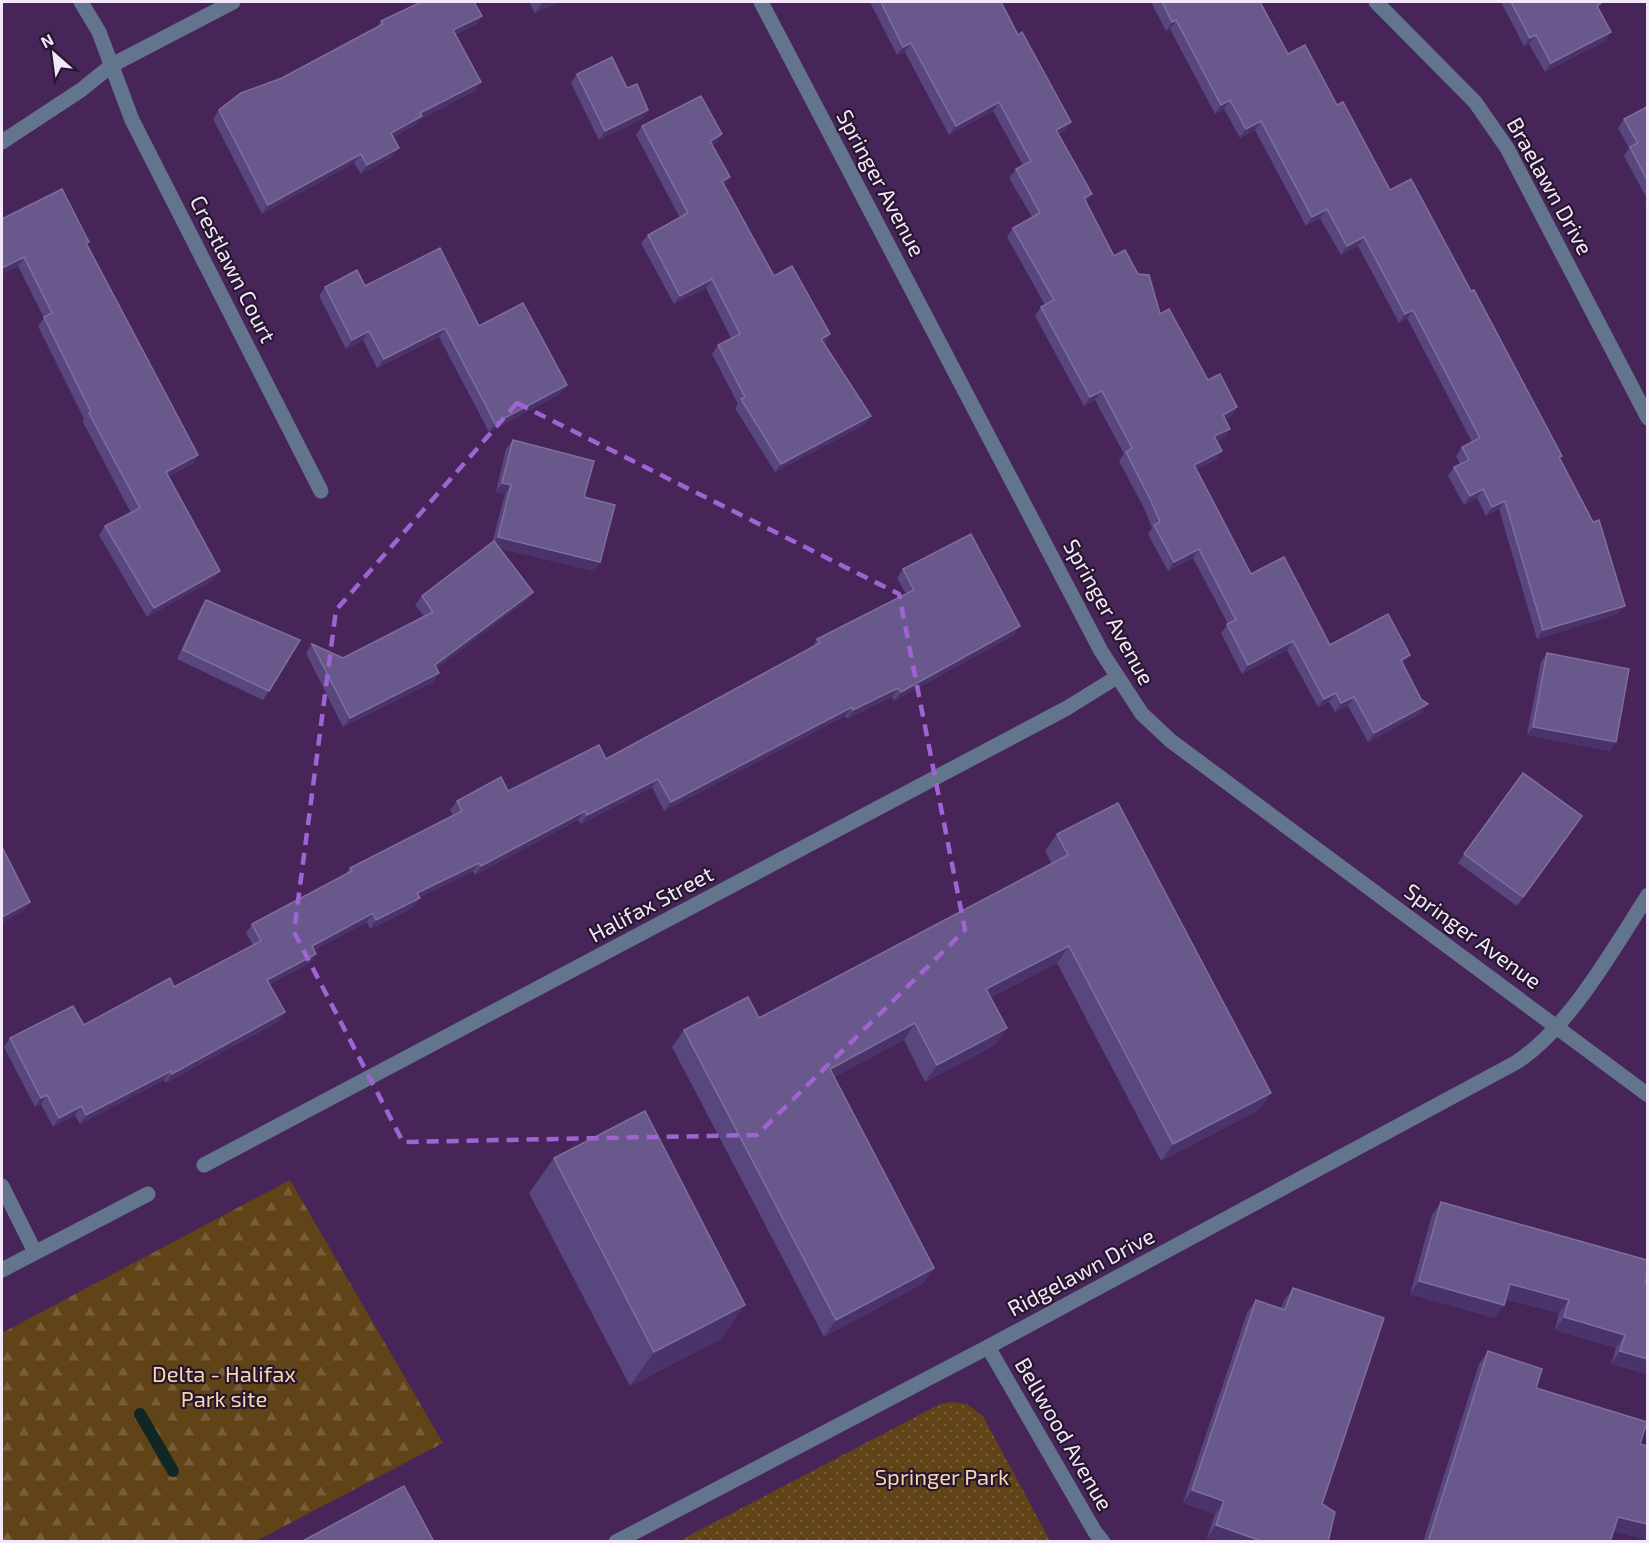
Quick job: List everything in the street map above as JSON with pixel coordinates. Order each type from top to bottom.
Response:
[{"type":"street","name":"Crestlawn Court","points":[[81,2],[99,32],[132,120],[321,491]]},
{"type":"street","points":[[2,142],[81,90],[112,65],[233,2]]},
{"type":"street","name":"Springer Avenue","points":[[761,2],[1116,677],[1142,714],[1172,741],[1647,1095]]},
{"type":"street","name":"Braelawn Drive","points":[[1376,2],[1475,102],[1507,148],[1647,418]]},
{"type":"street","name":"Halifax Street","points":[[204,1165],[1067,708],[1116,677]]},
{"type":"street","points":[[1556,1025],[1590,986],[1647,895]]},
{"type":"street","name":"Ridgelawn Drive","points":[[616,1542],[988,1347],[1515,1064],[1529,1054],[1556,1025]]},
{"type":"street","points":[[2,1186],[35,1252]]},
{"type":"street","points":[[2,1270],[148,1194]]},
{"type":"street","name":"Bellwood Avenue","points":[[988,1347],[1089,1522],[1103,1542]]},
{"type":"highlighted area","points":[[517,403],[899,594],[965,930],[757,1135],[403,1142],[294,932],[336,610]]},
{"type":"green space","name":"Delta - Halifax Park site","points":[[290,1180],[443,1443],[256,1541],[2,1541],[2,1333]]},
{"type":"green space","name":"Springer Park","points":[[952,1402],[967,1404],[983,1416],[1050,1541],[679,1541],[940,1404]]},
{"type":"building","points":[[421,2],[474,2],[482,16],[453,30],[481,82],[420,113],[422,116],[391,133],[399,148],[367,165],[361,154],[268,205],[219,110],[241,93],[282,78],[383,24],[381,21]]},
{"type":"building","points":[[881,2],[1001,2],[1018,35],[1022,32],[1071,122],[1056,130],[1092,194],[1084,198],[1114,256],[1125,250],[1138,274],[1149,275],[1160,314],[1169,309],[1208,380],[1220,374],[1237,407],[1223,415],[1230,429],[1214,436],[1222,451],[1194,465],[1251,574],[1284,557],[1330,645],[1388,614],[1410,655],[1401,660],[1421,699],[1428,704],[1374,733],[1354,697],[1341,703],[1336,693],[1324,699],[1293,641],[1248,665],[1227,624],[1236,620],[1199,549],[1174,562],[1154,525],[1160,522],[1126,452],[1132,448],[1102,391],[1090,397],[1041,307],[1054,300],[1013,228],[1040,213],[1016,169],[1031,161],[999,102],[956,126],[911,43],[903,47]]},
{"type":"building","points":[[1162,2],[1260,2],[1288,54],[1305,45],[1337,105],[1343,102],[1390,190],[1411,179],[1471,291],[1474,290],[1562,456],[1559,457],[1593,522],[1599,520],[1625,606],[1543,630],[1505,501],[1492,507],[1483,489],[1470,496],[1454,467],[1469,460],[1462,447],[1480,438],[1413,310],[1405,314],[1364,237],[1347,246],[1327,209],[1312,217],[1261,121],[1246,129],[1230,100],[1221,105],[1176,20],[1172,22]]},
{"type":"building","points":[[1511,2],[1601,2],[1597,6],[1611,32],[1551,63],[1536,35],[1530,38]]},
{"type":"building","points":[[612,57],[627,88],[637,84],[648,110],[605,131],[577,74]]},
{"type":"building","points":[[701,96],[722,134],[710,141],[730,177],[722,181],[774,276],[792,266],[830,334],[821,339],[871,416],[781,464],[741,399],[745,397],[718,345],[740,334],[712,279],[680,296],[648,235],[688,213],[642,126]]},
{"type":"building","points":[[1647,107],[1647,180],[1630,147],[1638,143],[1624,119]]},
{"type":"building","points":[[62,189],[89,242],[86,243],[198,455],[166,472],[220,571],[154,608],[105,526],[140,508],[89,413],[91,412],[44,317],[52,313],[24,257],[2,268],[2,219]]},
{"type":"building","points":[[440,248],[479,326],[523,303],[567,385],[495,423],[445,328],[384,359],[369,331],[352,340],[325,287],[357,270],[365,286]]},
{"type":"building","points":[[513,440],[594,461],[584,497],[615,505],[600,562],[498,537],[511,485],[502,483]]},
{"type":"building","points":[[971,534],[1020,626],[901,692],[898,688],[853,710],[852,707],[671,802],[658,779],[587,815],[585,811],[481,866],[479,863],[417,893],[420,898],[376,920],[373,913],[312,946],[316,954],[267,980],[285,1012],[172,1074],[171,1071],[86,1115],[82,1106],[59,1118],[47,1095],[41,1098],[10,1038],[73,1006],[84,1025],[170,978],[174,987],[261,941],[252,924],[352,871],[350,868],[462,811],[457,801],[501,777],[508,791],[599,745],[606,759],[820,643],[817,639],[914,590],[903,569]]},
{"type":"building","points":[[494,541],[533,592],[435,665],[439,673],[350,718],[312,644],[343,658],[433,612],[422,596]]},
{"type":"building","points":[[206,600],[300,640],[269,691],[183,650]]},
{"type":"building","points":[[1547,653],[1629,669],[1616,742],[1533,727]]},
{"type":"building","points":[[1523,773],[1582,816],[1523,897],[1464,854]]},
{"type":"building","points":[[1118,803],[1271,1093],[1173,1144],[1069,946],[986,989],[1007,1028],[937,1065],[915,1023],[830,1069],[934,1268],[836,1320],[684,1030],[748,997],[759,1018],[1068,855],[1057,834]]},
{"type":"building","points":[[2,847],[30,902],[2,917]]},
{"type":"building","points":[[645,1111],[745,1305],[654,1352],[554,1158]]},
{"type":"building","points":[[1441,1202],[1647,1260],[1645,1284],[1647,1285],[1647,1359],[1620,1351],[1625,1335],[1564,1317],[1569,1300],[1510,1284],[1504,1305],[1419,1281]]},
{"type":"building","points":[[1293,1288],[1384,1318],[1322,1504],[1335,1512],[1328,1542],[1264,1542],[1216,1525],[1224,1501],[1192,1490],[1256,1300],[1285,1310]]},
{"type":"building","points":[[1488,1351],[1542,1369],[1536,1388],[1647,1422],[1640,1444],[1647,1446],[1647,1524],[1618,1517],[1610,1542],[1428,1542]]},
{"type":"building","points":[[404,1486],[434,1542],[301,1542]]},
{"type":"waterway","points":[[140,1414],[173,1471]]}]
